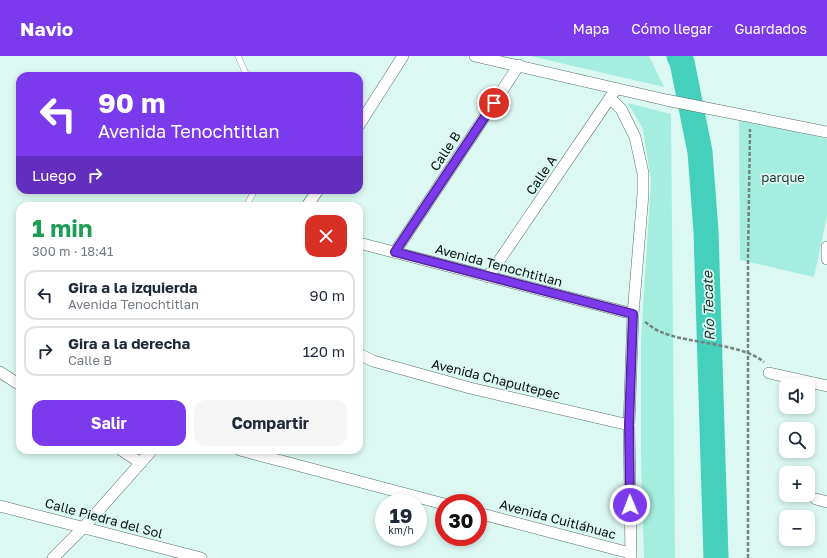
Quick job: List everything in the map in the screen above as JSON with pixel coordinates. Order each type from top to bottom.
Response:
[{"type":"street","points":[[363,119],[404,56]]},
{"type":"street","points":[[475,56],[666,100],[827,132]]},
{"type":"street","name":"Calle B","points":[[395,252],[519,65]]},
{"type":"street","name":"Calle A","points":[[488,277],[617,88]]},
{"type":"street","points":[[610,98],[620,109],[635,137],[643,173],[643,194],[633,314],[629,425],[630,555]]},
{"type":"street","name":"Avenida Tenochtitlan","points":[[363,244],[633,314]]},
{"type":"street","points":[[827,247],[827,259]]},
{"type":"street","name":"Avenida Chapultepec","points":[[363,356],[373,361],[470,388],[629,425]]},
{"type":"street","points":[[0,372],[16,382]]},
{"type":"street","points":[[769,373],[827,386]]},
{"type":"street","points":[[127,454],[141,463]]},
{"type":"street","points":[[52,558],[84,527],[149,454]]},
{"type":"street","points":[[255,454],[435,502]]},
{"type":"street","name":"Calle Piedra del Sol","points":[[0,506],[201,558]]},
{"type":"street","name":"Avenida Cuitláhuac","points":[[487,515],[630,555]]},
{"type":"lane","points":[[238,56],[245,72]]},
{"type":"path","points":[[748,558],[749,116]]},
{"type":"path","points":[[633,314],[661,332],[742,352],[758,358],[764,362],[769,373]]},
{"type":"green space","points":[[530,56],[649,56],[664,87]]},
{"type":"green space","points":[[628,103],[671,114],[675,558],[644,558],[641,458],[641,339],[651,181],[643,129]]},
{"type":"green space","name":"parque","points":[[739,118],[827,139],[827,216],[814,277],[740,260]]},
{"type":"waterway","name":"Río Tecate","points":[[679,56],[682,62],[700,152],[706,231],[716,558]]},
{"type":"route","points":[[494,103],[395,252],[633,314],[629,425],[630,505]]}]
